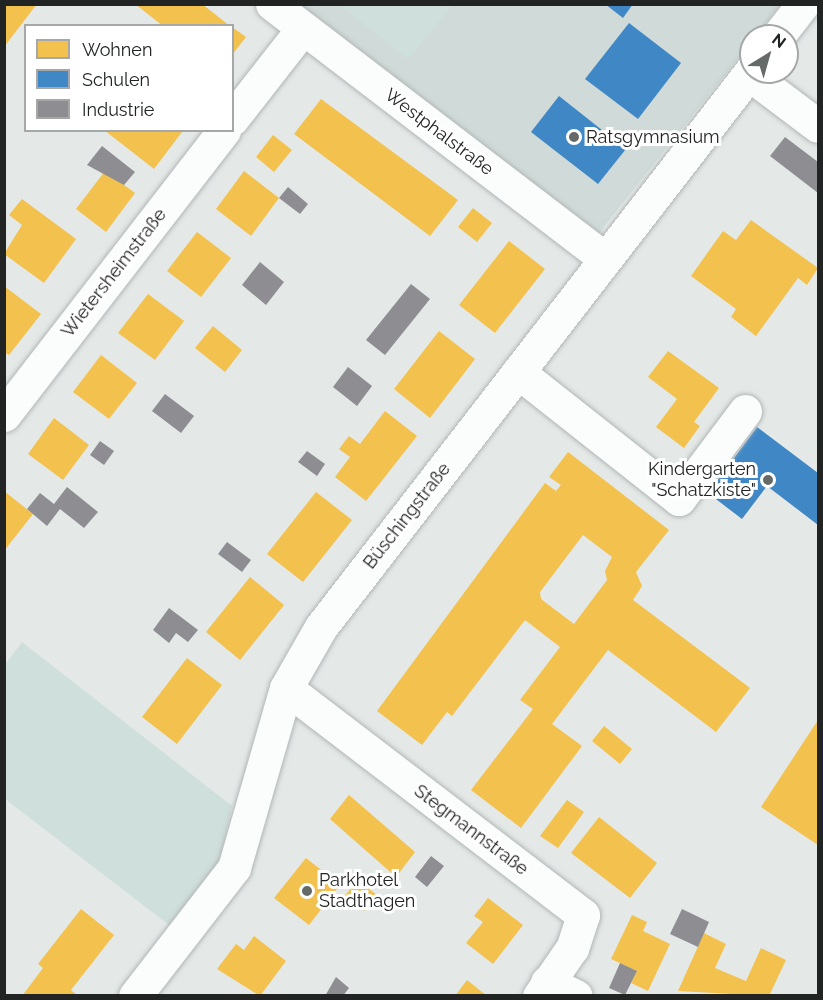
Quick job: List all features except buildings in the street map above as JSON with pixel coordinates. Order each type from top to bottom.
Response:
[{"type":"street","name":"Westphalstraße","points":[[272,4],[605,259]]},
{"type":"street","points":[[787,24],[803,4]]},
{"type":"street","points":[[234,116],[303,28]]},
{"type":"street","name":"Büschingstraße","points":[[135,996],[234,868],[286,688],[321,627],[741,84]]},
{"type":"street","name":"Büschingstraße","points":[[764,84],[819,126]]},
{"type":"street","name":"Wietersheimstraße","points":[[4,416],[222,132]]},
{"type":"street","points":[[518,372],[679,499],[745,411]]},
{"type":"street","name":"Stegmannstraße","points":[[286,688],[583,915],[572,948],[543,989]]},
{"type":"street","points":[[543,989],[576,996]]},
{"type":"shaded area","name":"Ratsgymnasium","points":[[301,5],[780,5],[765,24],[739,24],[739,57],[599,233]]},
{"type":"shaded area","points":[[340,5],[452,5],[408,59]]},
{"type":"shaded area","points":[[22,642],[232,806],[220,861],[173,928],[5,799],[4,666]]},
{"type":"place","name":"Ratsgymnasium","points":[[574,137]]},
{"type":"place","name":"Kindergarten \"Schatzkiste\"","points":[[768,480]]},
{"type":"place","name":"Parkhotel Stadthagen","points":[[307,891]]}]
